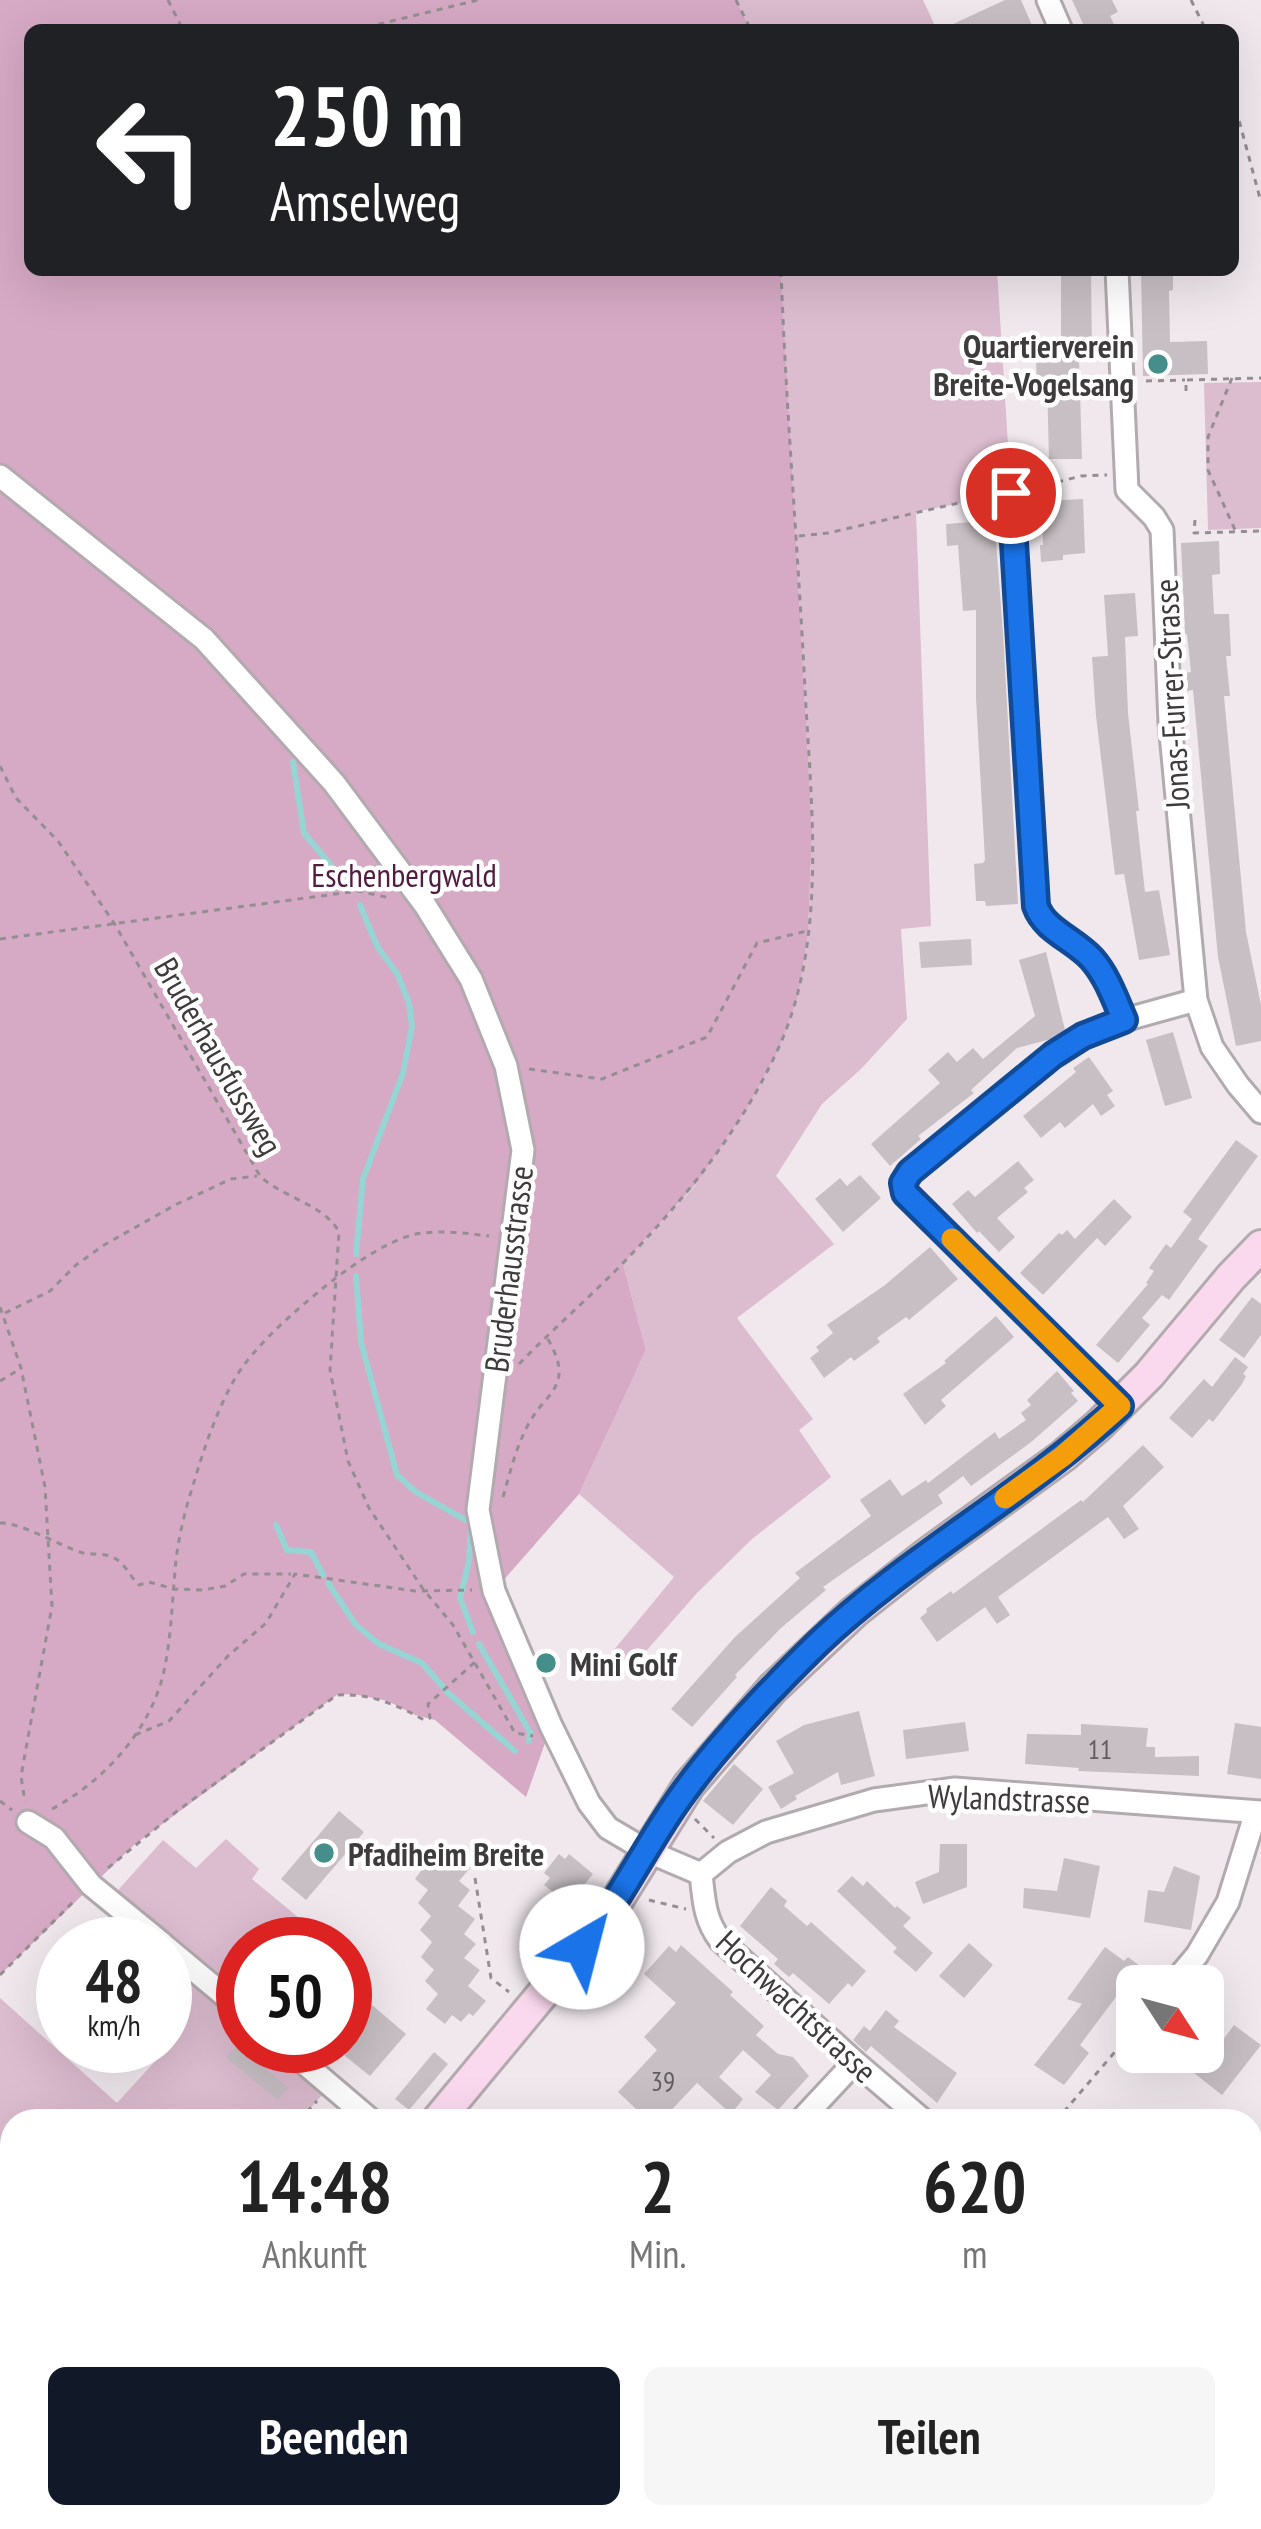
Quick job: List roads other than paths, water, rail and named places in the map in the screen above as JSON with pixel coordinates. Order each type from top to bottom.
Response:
[{"type":"main road","points":[[447,2109],[608,1915],[689,1785],[773,1688],[819,1643],[926,1555],[1063,1456],[1120,1406],[1261,1246]]},
{"type":"street","name":"Jonas-Furrer-Strasse","points":[[1117,276],[1127,490],[1162,530],[1170,723],[1196,1000],[1212,1047],[1261,1112]]},
{"type":"street","name":"Bruderhausstrasse","points":[[0,476],[204,639],[334,783],[424,905],[471,979],[506,1066],[523,1150],[478,1510],[494,1591],[589,1803],[608,1828],[701,1874]]},
{"type":"street","points":[[1011,493],[1036,906],[1041,920],[1087,953],[1102,970],[1124,1020]]},
{"type":"street","points":[[1120,1406],[905,1193],[903,1183],[910,1172],[1053,1055],[1083,1036],[1196,1000]]},
{"type":"street","name":"Wylandstrasse","points":[[701,1874],[728,1852],[766,1832],[874,1800],[955,1789],[1258,1812]]},
{"type":"street","points":[[1189,1965],[1228,1902],[1258,1812]]},
{"type":"street","points":[[28,1822],[54,1838],[91,1885],[130,1917]]},
{"type":"street","name":"Hochwachtstrasse","points":[[701,1874],[705,1913],[720,1940],[910,2109]]},
{"type":"street","points":[[192,1968],[216,1988]]},
{"type":"street","points":[[811,2109],[855,2062]]},
{"type":"street","points":[[315,2073],[358,2109]]},
{"type":"waterway","points":[[293,762],[304,833],[343,880]]},
{"type":"waterway","points":[[356,1254],[363,1179],[403,1073],[412,1026],[398,975],[377,946],[360,905]]},
{"type":"waterway","points":[[356,1276],[361,1342],[397,1475],[416,1492],[471,1523],[460,1598],[473,1632]]},
{"type":"waterway","points":[[276,1525],[287,1550],[311,1552],[323,1575]]},
{"type":"waterway","points":[[328,1583],[356,1625],[379,1644],[422,1663],[443,1687]]},
{"type":"waterway","points":[[479,1644],[530,1732],[529,1741]]},
{"type":"waterway","points":[[447,1692],[515,1751]]},
{"type":"place","name":"Quartierverein Breite-Vogelsang","points":[[1158,364]]},
{"type":"place","name":"Mini Golf","points":[[546,1663]]},
{"type":"place","name":"Pfadiheim Breite","points":[[324,1853]]},
{"type":"park label","name":"Eschenbergwald","points":[[404,874]]}]
